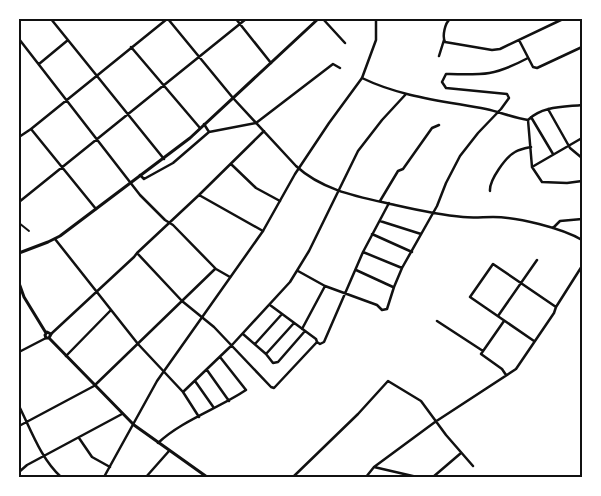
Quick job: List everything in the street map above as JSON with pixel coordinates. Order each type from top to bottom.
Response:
[{"type":"main road","points":[[19,253],[55,239],[164,159],[271,63],[313,20],[318,19]]},
{"type":"main road","points":[[19,282],[24,297],[49,338],[94,386],[134,424],[207,477]]},
{"type":"main road","points":[[45,332],[51,334],[49,338]]},
{"type":"street","points":[[51,19],[164,159]]},
{"type":"street","points":[[19,137],[167,19],[233,98],[299,168],[338,191],[433,213],[465,218],[514,218],[553,228],[582,240]]},
{"type":"street","points":[[236,19],[271,63]]},
{"type":"street","points":[[19,202],[246,19]]},
{"type":"street","points":[[323,19],[345,43]]},
{"type":"street","points":[[104,477],[149,393],[263,231],[299,168],[362,78],[376,40],[376,19]]},
{"type":"street","points":[[439,56],[447,22],[450,19]]},
{"type":"street","points":[[444,41],[492,50],[500,49],[563,19]]},
{"type":"street","points":[[19,39],[140,195],[216,269],[230,277]]},
{"type":"street","points":[[39,64],[68,40]]},
{"type":"street","points":[[519,40],[528,58],[534,67],[537,68],[582,47]]},
{"type":"street","points":[[131,47],[200,128]]},
{"type":"street","points":[[298,271],[325,286],[377,305],[385,310],[402,268],[433,213],[446,182],[460,156],[478,133],[506,104],[509,96],[507,94],[446,88],[442,82],[446,74],[492,74],[528,58]]},
{"type":"street","points":[[140,175],[144,179],[174,163],[209,132],[256,123],[333,64],[340,68]]},
{"type":"street","points":[[362,78],[406,94],[530,118],[548,109],[582,106]]},
{"type":"street","points":[[183,392],[243,334],[298,271],[310,251],[358,151],[382,120],[406,94]]},
{"type":"street","points":[[548,109],[568,146],[582,158]]},
{"type":"street","points":[[530,118],[532,167],[542,182],[567,183],[582,181]]},
{"type":"street","points":[[530,118],[554,155]]},
{"type":"street","points":[[204,124],[209,132]]},
{"type":"street","points":[[380,201],[398,172],[403,169],[432,128],[439,125]]},
{"type":"street","points":[[31,129],[96,209]]},
{"type":"street","points":[[51,334],[200,195],[264,131]]},
{"type":"street","points":[[532,167],[582,138]]},
{"type":"street","points":[[490,191],[490,185],[494,177],[513,153],[531,147]]},
{"type":"street","points":[[231,164],[256,188],[280,201]]},
{"type":"street","points":[[200,195],[263,231]]},
{"type":"street","points":[[270,305],[316,339],[317,342],[320,344],[324,342],[363,252],[389,203]]},
{"type":"street","points":[[553,228],[560,221],[582,219]]},
{"type":"street","points":[[380,220],[421,234]]},
{"type":"street","points":[[19,223],[29,231]]},
{"type":"street","points":[[372,234],[412,252]]},
{"type":"street","points":[[55,239],[138,344],[183,392],[199,417]]},
{"type":"street","points":[[363,252],[402,268]]},
{"type":"street","points":[[137,253],[182,301],[232,345],[271,387],[274,388],[317,342]]},
{"type":"street","points":[[498,316],[537,260]]},
{"type":"street","points":[[534,342],[470,297],[493,264],[556,307]]},
{"type":"street","points":[[366,477],[374,467],[435,422],[516,369],[554,313],[582,266]]},
{"type":"street","points":[[19,426],[94,386],[216,269]]},
{"type":"street","points":[[356,270],[394,287]]},
{"type":"street","points":[[243,334],[266,354],[273,363],[278,362],[304,330],[325,286]]},
{"type":"street","points":[[66,356],[111,310]]},
{"type":"street","points":[[255,344],[282,314]]},
{"type":"street","points":[[504,320],[481,354],[502,369],[506,375]]},
{"type":"street","points":[[437,321],[483,351]]},
{"type":"street","points":[[266,354],[294,323]]},
{"type":"street","points":[[19,352],[49,338]]},
{"type":"street","points":[[158,443],[169,432],[229,401],[246,390],[220,357]]},
{"type":"street","points":[[207,370],[229,401]]},
{"type":"street","points":[[195,381],[214,408]]},
{"type":"street","points":[[293,477],[358,414],[388,381],[421,401],[435,422],[473,466]]},
{"type":"street","points":[[19,406],[44,456],[55,472],[61,477]]},
{"type":"street","points":[[19,472],[27,465],[122,414]]},
{"type":"street","points":[[79,438],[92,457],[110,467]]},
{"type":"street","points":[[146,477],[169,451]]},
{"type":"street","points":[[433,477],[461,453]]},
{"type":"street","points":[[374,467],[417,477]]},
{"type":"street","points":[[199,477],[202,474]]}]
